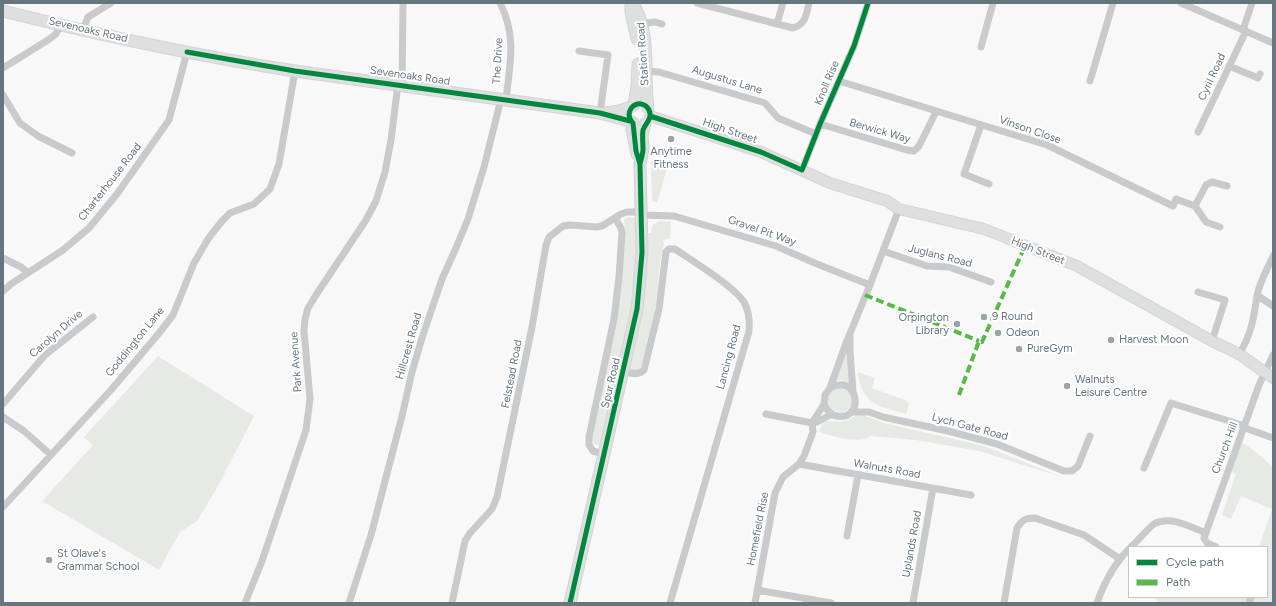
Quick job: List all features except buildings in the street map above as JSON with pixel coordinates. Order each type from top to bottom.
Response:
[{"type":"main road","name":"Station Road","points":[[632,3],[631,12],[644,32],[648,116]]},
{"type":"main road","name":"Sevenoaks Road","points":[[3,11],[60,25],[187,52],[295,71],[600,113],[631,122]]},
{"type":"main road","name":"Station Road","points":[[632,106],[637,86],[638,24]]},
{"type":"main road","points":[[641,104],[648,116],[639,126],[631,122],[628,114],[632,106],[641,104]]},
{"type":"main road","name":"Sevenoaks Road","points":[[600,113],[619,111],[632,106]]},
{"type":"main road","name":"Spur Road","points":[[640,164],[643,151],[642,135],[648,116]]},
{"type":"main road","name":"Spur Road","points":[[570,603],[624,372],[637,309],[642,254],[642,215],[640,164],[631,122]]},
{"type":"street","points":[[83,30],[88,17],[111,3]]},
{"type":"street","name":"Park Avenue","points":[[245,603],[262,561],[306,430],[310,399],[304,331],[308,308],[366,220],[376,201],[385,172],[400,85],[403,3]]},
{"type":"street","name":"The Drive","points":[[500,3],[505,12],[510,29],[512,46],[504,99]]},
{"type":"street","points":[[696,3],[721,6],[793,28],[800,26],[804,22],[809,3]]},
{"type":"street","points":[[778,24],[783,3]]},
{"type":"street","name":"Knoll Rise","points":[[802,170],[854,46],[868,3]]},
{"type":"street","points":[[980,47],[993,3]]},
{"type":"street","points":[[1090,81],[1113,3]]},
{"type":"street","points":[[1181,3],[1273,43]]},
{"type":"street","name":"Cyril Road","points":[[1198,132],[1229,66],[1244,30],[1252,3]]},
{"type":"street","points":[[638,24],[655,22],[662,24]]},
{"type":"street","points":[[3,68],[56,34],[60,25]]},
{"type":"street","points":[[579,51],[608,55],[600,113]]},
{"type":"street","name":"Charterhouse Road","points":[[3,291],[63,250],[89,228],[116,194],[169,120],[174,106],[187,52]]},
{"type":"street","points":[[1229,66],[1258,78],[1260,74]]},
{"type":"street","name":"Goddington Lane","points":[[3,507],[111,390],[160,332],[173,315],[194,263],[208,239],[222,221],[230,213],[254,204],[270,189],[279,164],[295,71]]},
{"type":"street","name":"Augustus Lane","points":[[645,71],[659,72],[765,103],[778,118],[816,134]]},
{"type":"street","name":"Vinson Close","points":[[839,81],[1047,145],[1173,206],[1176,199],[1195,206]]},
{"type":"street","points":[[3,95],[20,123],[38,136],[72,153]]},
{"type":"street","name":"Hillcrest Road","points":[[349,603],[372,529],[418,352],[442,279],[468,219],[504,99]]},
{"type":"street","name":"Berwick Way","points":[[820,124],[914,151],[919,146],[936,112]]},
{"type":"street","name":"High Street","points":[[648,116],[661,118],[761,152],[830,183],[887,201],[898,208],[989,231],[1077,266],[1239,354],[1269,375]]},
{"type":"street","points":[[981,125],[964,174],[989,184]]},
{"type":"street","points":[[1220,227],[1206,222],[1195,206],[1206,185],[1212,182],[1227,186]]},
{"type":"street","name":"Homefield Rise","points":[[754,603],[775,493],[783,477],[799,464],[804,456],[813,432],[812,423],[824,404],[825,395],[830,388],[846,342],[870,285],[898,208]]},
{"type":"street","name":"Felstead Road","points":[[452,603],[465,541],[492,509],[497,498],[519,394],[548,241],[550,237],[563,226],[570,225],[597,227],[606,224],[627,212],[636,212],[642,215]]},
{"type":"street","name":"Gravel Pit Way","points":[[642,215],[679,217],[763,242],[870,285]]},
{"type":"street","name":"Spur Road","points":[[604,454],[593,451],[589,445],[589,437],[614,319],[619,277],[622,233],[621,228],[615,218]]},
{"type":"street","name":"Lancing Road","points":[[624,372],[635,374],[644,370],[659,309],[666,252],[669,249],[675,249],[736,292],[745,303],[750,318],[749,331],[670,603]]},
{"type":"street","name":"Juglans Road","points":[[883,251],[927,266],[948,267],[991,282]]},
{"type":"street","points":[[1239,354],[1247,342],[1257,304],[1257,295],[1273,256]]},
{"type":"street","points":[[3,258],[21,267],[28,273]]},
{"type":"street","points":[[1198,292],[1226,300],[1212,340]]},
{"type":"street","points":[[1257,295],[1273,306]]},
{"type":"street","name":"Carolyn Drive","points":[[3,404],[45,355],[93,317]]},
{"type":"street","name":"Homefield Rise","points":[[851,333],[850,351],[854,394]]},
{"type":"street","name":"Church Hill","points":[[1206,533],[1245,427],[1269,375],[1273,354]]},
{"type":"street","points":[[824,404],[827,411],[832,414],[843,416],[851,412],[855,403],[854,394],[848,387],[844,385],[837,385],[830,388]]},
{"type":"street","name":"Lych Gate Road","points":[[854,394],[861,405],[869,412],[883,418],[948,431],[997,444],[1064,471],[1072,471],[1078,466],[1090,436]]},
{"type":"street","points":[[1144,468],[1171,403],[1245,427],[1273,438]]},
{"type":"street","name":"Lych Gate Road","points":[[851,412],[869,412]]},
{"type":"street","points":[[766,414],[812,423],[832,414]]},
{"type":"street","points":[[3,417],[24,431],[52,455]]},
{"type":"street","name":"Walnuts Road","points":[[799,464],[971,495]]},
{"type":"street","points":[[847,536],[858,475]]},
{"type":"street","name":"Uplands Road","points":[[913,603],[933,488]]},
{"type":"street","points":[[1004,603],[1017,528],[1021,521],[1028,518],[1035,518],[1084,535],[1120,558]]},
{"type":"street","points":[[1132,546],[1154,524],[1164,521],[1174,521],[1206,533],[1204,538],[1207,543],[1214,546]]},
{"type":"street","points":[[1097,603],[1101,590],[1120,558],[1128,551]]},
{"type":"street","points":[[757,590],[831,603]]},
{"type":"shaded area","points":[[651,161],[667,168],[657,203],[652,201]]},
{"type":"shaded area","points":[[628,217],[636,218],[639,221],[633,308],[604,442],[598,445],[594,444],[592,440],[625,229],[624,219]]},
{"type":"shaded area","points":[[660,221],[671,222],[670,238],[663,240],[664,245],[661,257],[655,312],[641,367],[639,371],[635,371],[628,369],[647,233],[651,233],[653,225]]},
{"type":"shaded area","points":[[847,347],[851,384],[841,380],[834,382]]},
{"type":"shaded area","points":[[158,356],[254,416],[218,486],[197,521],[180,532],[159,570],[42,501],[93,445],[84,437]]},
{"type":"shaded area","points":[[858,372],[875,378],[872,388],[907,401],[909,404],[906,414],[879,406],[867,397],[860,383]]},
{"type":"shaded area","points":[[840,388],[849,391],[852,400],[849,409],[840,412],[831,409],[828,400],[831,391]]},
{"type":"shaded area","points":[[860,414],[884,423],[984,446],[1062,477],[979,451],[916,440],[871,436],[865,439],[852,440],[819,432],[824,422],[845,421]]},
{"type":"shaded area","points":[[1242,442],[1261,456],[1273,468],[1273,603],[1159,603],[1156,598],[1268,598],[1268,546],[1259,546],[1272,509],[1241,496],[1231,519],[1222,515],[1236,474],[1230,471]]},
{"type":"marked path","points":[[959,395],[979,341],[982,342],[1025,246]]},
{"type":"marked path","points":[[865,295],[979,341]]},
{"type":"cycle path","points":[[650,116],[761,152],[802,170],[854,46],[868,3]]},
{"type":"cycle path","points":[[187,52],[295,71],[600,113],[630,121]]},
{"type":"cycle path","points":[[570,603],[637,309],[642,253],[640,164],[643,151],[643,130],[650,116],[649,110],[642,104],[634,105],[631,108],[629,115],[633,123],[636,151],[640,164]]},
{"type":"place","name":"Anytime Fitness","points":[[671,139]]},
{"type":"place","name":"9 Round","points":[[984,317]]},
{"type":"place","name":"Orpington Library","points":[[957,324]]},
{"type":"place","name":"Odeon","points":[[998,333]]},
{"type":"place","name":"Harvest Moon","points":[[1111,340]]},
{"type":"place","name":"PureGym","points":[[1019,349]]},
{"type":"place","name":"Walnuts Leisure Centre","points":[[1067,386]]},
{"type":"place","name":"St Olave's Grammar School","points":[[49,560]]}]
